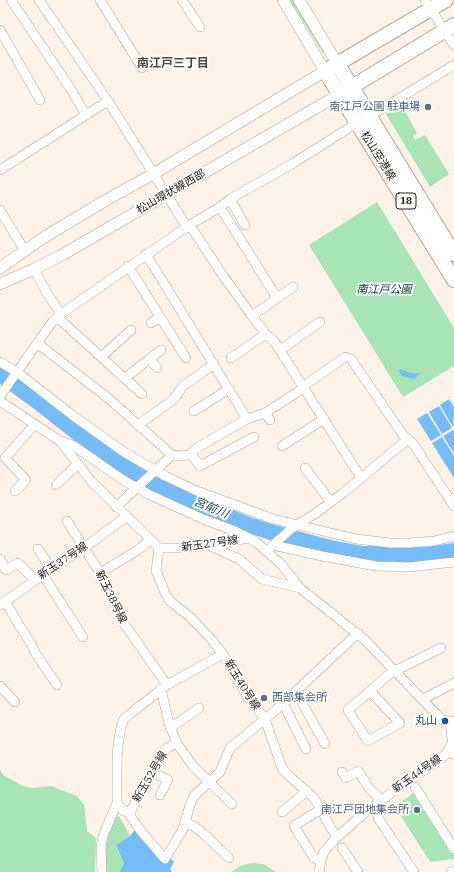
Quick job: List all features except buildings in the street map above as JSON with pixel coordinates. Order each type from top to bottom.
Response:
[{"type":"main road","points":[[326,71],[427,4],[446,0]]},
{"type":"main road","points":[[346,91],[449,28]]},
{"type":"main road","name":"松山空港線","points":[[338,63],[346,91],[454,280]]},
{"type":"main road","name":"松山空港線","points":[[326,71],[346,91]]},
{"type":"main road","name":"松山空港線","points":[[363,120],[454,254]]},
{"type":"street","points":[[11,0],[72,91],[86,115]]},
{"type":"street","points":[[39,0],[108,101],[185,224],[193,230],[252,316],[266,334],[274,341],[361,478]]},
{"type":"street","points":[[100,0],[142,68]]},
{"type":"street","points":[[182,0],[200,27]]},
{"type":"street","points":[[0,268],[46,236],[326,71],[283,0]]},
{"type":"street","points":[[299,0],[338,63]]},
{"type":"street","points":[[427,4],[449,28],[454,45]]},
{"type":"street","points":[[0,30],[40,100]]},
{"type":"street","points":[[2,393],[37,343],[59,316],[128,266],[230,199],[292,164],[454,66]]},
{"type":"street","name":"松山環状線西部","points":[[0,284],[34,269],[88,240],[346,91]]},
{"type":"street","points":[[0,170],[108,101]]},
{"type":"street","points":[[230,199],[245,225]]},
{"type":"street","points":[[220,207],[277,298]]},
{"type":"street","points":[[0,210],[25,251]]},
{"type":"street","points":[[146,254],[247,419]]},
{"type":"street","points":[[128,266],[186,358]]},
{"type":"street","points":[[34,269],[59,316],[142,394]]},
{"type":"street","points":[[252,316],[293,287]]},
{"type":"street","points":[[151,323],[160,317]]},
{"type":"street","points":[[280,350],[320,322]]},
{"type":"street","points":[[101,357],[131,330]]},
{"type":"street","points":[[231,358],[266,334]]},
{"type":"street","points":[[37,343],[87,381],[172,454],[183,456],[191,454],[195,449],[247,419],[268,416],[303,387],[345,357],[351,359],[403,435],[414,445],[454,506]]},
{"type":"street","points":[[125,378],[161,350]]},
{"type":"street","points":[[150,359],[157,368]]},
{"type":"street","points":[[0,362],[99,435],[140,463],[154,472],[197,491],[294,527],[356,539],[390,543],[424,542],[454,536]]},
{"type":"street","points":[[138,425],[174,399],[182,386],[214,364]]},
{"type":"street","points":[[194,411],[229,389]]},
{"type":"street","points":[[0,401],[60,441],[74,446],[110,472],[174,507],[249,538]]},
{"type":"street","points":[[282,446],[324,419]]},
{"type":"street","points":[[15,491],[26,480],[5,458],[35,424]]},
{"type":"street","points":[[191,454],[200,466],[238,440],[254,437]]},
{"type":"street","points":[[270,548],[294,527],[316,514],[408,439]]},
{"type":"street","points":[[60,441],[92,482],[159,548]]},
{"type":"street","points":[[116,507],[172,454]]},
{"type":"street","points":[[56,485],[78,464]]},
{"type":"street","points":[[305,468],[331,502]]},
{"type":"street","name":"新玉37号線","points":[[3,603],[39,577],[85,548],[126,517]]},
{"type":"street","name":"新玉38号線","points":[[67,521],[100,573],[113,599],[121,620],[164,687]]},
{"type":"street","name":"新玉27号線","points":[[159,548],[186,548],[249,538],[270,548],[300,588],[358,633],[441,719],[452,722]]},
{"type":"street","points":[[100,573],[138,550],[150,540]]},
{"type":"street","points":[[208,545],[239,559],[262,579],[300,588]]},
{"type":"street","name":"新玉40号線","points":[[159,548],[156,571],[166,595],[170,601],[196,622],[223,654],[247,696],[264,719],[296,692],[358,633]]},
{"type":"street","points":[[270,548],[376,566],[409,567],[454,562]]},
{"type":"street","points":[[38,550],[51,569]]},
{"type":"street","points":[[0,559],[6,570],[18,563],[39,577],[83,637]]},
{"type":"street","points":[[3,603],[19,625],[32,645],[34,651],[57,685]]},
{"type":"street","points":[[370,691],[400,723],[368,741],[348,710],[394,670],[399,669],[441,648]]},
{"type":"street","points":[[102,872],[101,846],[103,836],[117,803],[117,762],[121,727],[124,720],[164,687],[223,654]]},
{"type":"street","points":[[423,699],[454,683]]},
{"type":"street","points":[[0,686],[15,702]]},
{"type":"street","points":[[164,687],[170,728],[177,743],[193,766],[232,804]]},
{"type":"street","points":[[296,692],[325,744]]},
{"type":"street","points":[[283,703],[306,749]]},
{"type":"street","points":[[170,728],[199,708]]},
{"type":"street","points":[[264,719],[282,768],[313,797],[321,808],[330,827],[337,837]]},
{"type":"street","name":"新玉52号線","points":[[177,743],[167,748],[163,752],[130,812],[131,817],[140,830],[164,859],[174,845],[185,822],[194,796],[220,772],[230,748],[264,719]]},
{"type":"street","points":[[452,722],[454,755]]},
{"type":"street","name":"新玉44号線","points":[[319,872],[320,860],[328,845],[381,800],[445,755],[453,744]]},
{"type":"street","points":[[342,772],[346,778],[358,771],[369,788],[381,800]]},
{"type":"street","points":[[152,772],[168,780],[160,795]]},
{"type":"street","points":[[415,788],[454,849]]},
{"type":"street","points":[[282,812],[307,791]]},
{"type":"street","points":[[117,803],[124,811],[130,812]]},
{"type":"street","points":[[320,860],[314,858],[294,826],[321,808]]},
{"type":"street","points":[[378,818],[414,872]]},
{"type":"street","points":[[185,822],[204,834],[229,858]]},
{"type":"street","points":[[342,848],[358,872]]},
{"type":"green space","points":[[290,0],[293,0],[325,53],[323,53]]},
{"type":"green space","points":[[398,106],[402,106],[417,133],[413,136],[415,140],[425,135],[449,174],[430,187],[386,114]]},
{"type":"green space","name":"南江戸公園","points":[[377,202],[454,328],[454,366],[403,397],[309,245]]},
{"type":"green space","points":[[0,770],[3,775],[23,786],[32,788],[51,786],[77,796],[84,805],[87,831],[96,838],[95,872],[0,872]]},
{"type":"green space","points":[[416,791],[454,848],[454,859],[430,862],[395,807]]},
{"type":"green space","points":[[119,816],[130,836],[116,845],[124,864],[119,872],[105,872],[105,849],[107,837],[114,819]]},
{"type":"green space","points":[[251,863],[263,864],[276,872],[231,872],[240,866]]},
{"type":"water","points":[[400,369],[411,373],[421,373],[414,379],[402,376],[399,371]]},
{"type":"water","points":[[449,399],[454,407],[453,427],[440,405]]},
{"type":"water","points":[[439,406],[452,428],[442,434],[429,412]]},
{"type":"water","points":[[427,413],[441,435],[431,441],[417,419]]},
{"type":"water","points":[[453,430],[454,431],[454,453],[443,436]]},
{"type":"water","points":[[442,437],[454,456],[454,478],[432,443]]},
{"type":"water","points":[[140,824],[174,862],[170,869],[172,872],[119,872],[124,864],[116,845],[130,836]]},
{"type":"waterway","name":"宮前川","points":[[0,374],[122,465],[158,486],[246,524],[330,548],[363,554],[427,555],[454,551]]},
{"type":"place","name":"南江戸公園 駐車場","points":[[428,107]]},
{"type":"place","name":"西部集会所","points":[[264,698]]},
{"type":"place","name":"丸山","points":[[445,721]]},
{"type":"place","name":"南江戸団地集会所","points":[[417,810]]},
{"type":"district","name":"南江戸三丁目","points":[[173,64]]}]
